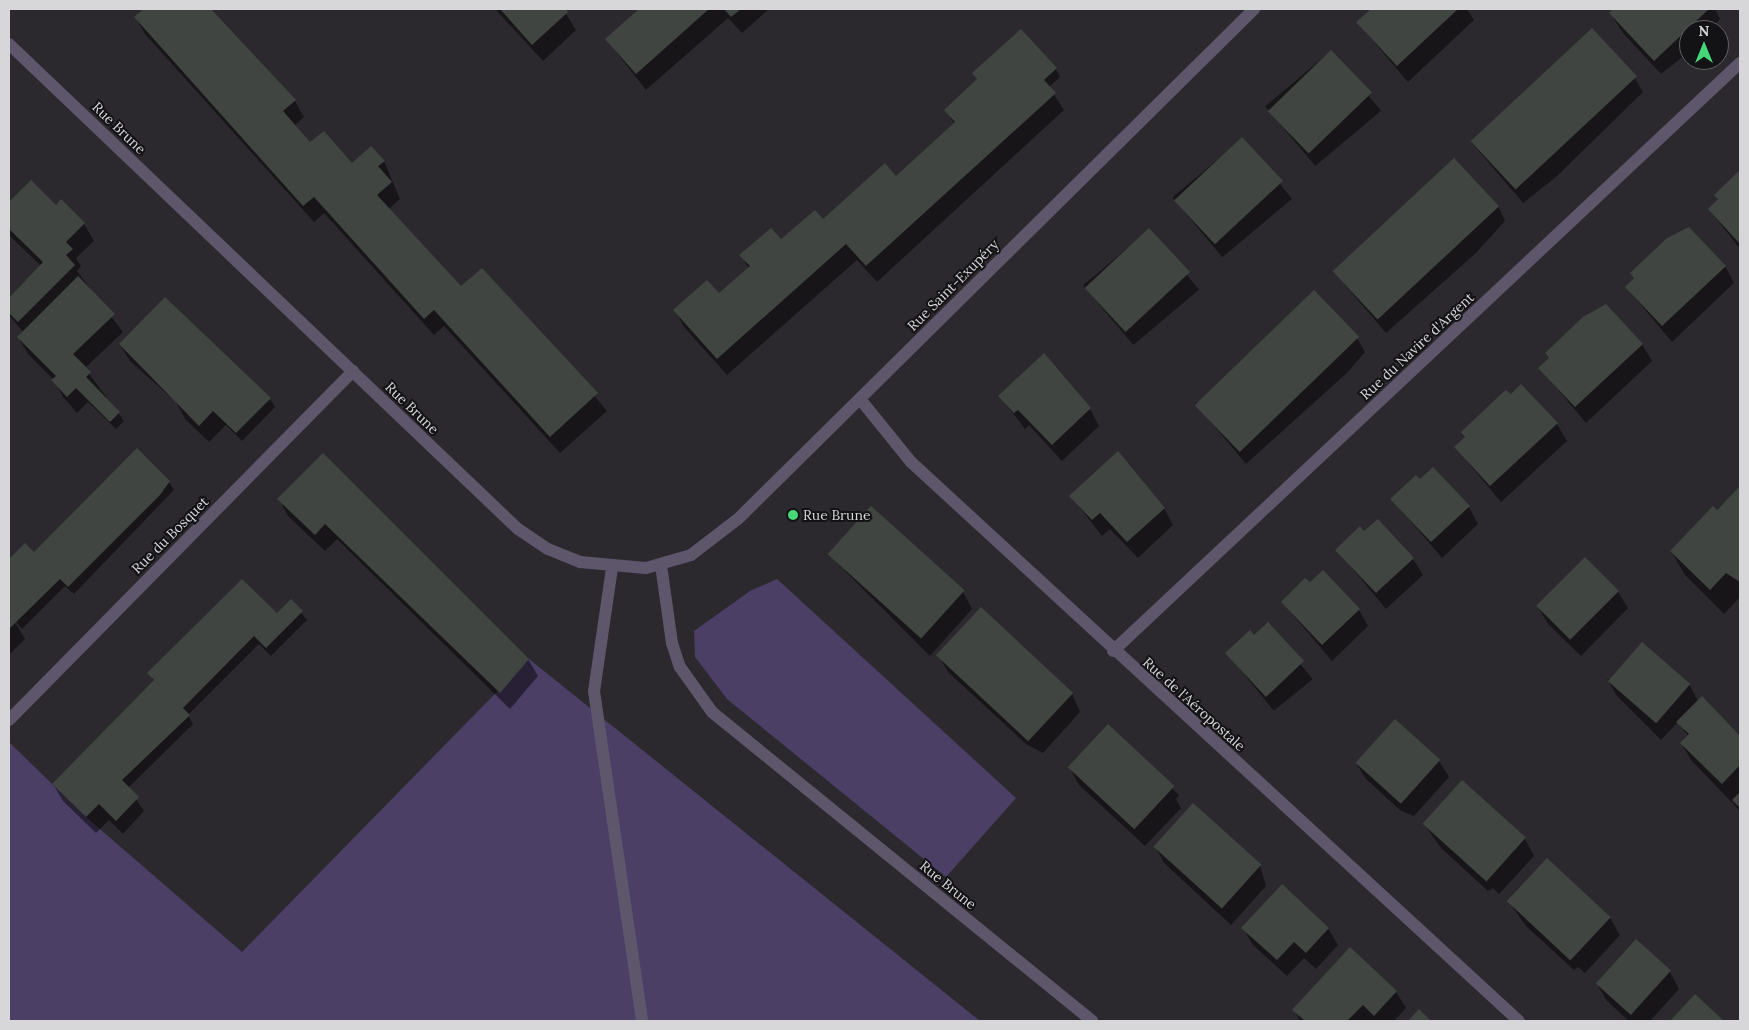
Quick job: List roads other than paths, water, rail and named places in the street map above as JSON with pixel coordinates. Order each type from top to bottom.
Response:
[{"type":"street","name":"Rue Saint-Exupéry","points":[[661,565],[684,558],[712,540],[860,398],[1254,9]]},
{"type":"street","name":"Rue Brune","points":[[9,44],[532,540],[580,562],[612,568],[661,565],[677,659],[712,712],[1092,1021]]},
{"type":"street","name":"Rue du Navire d'Argent","points":[[1113,651],[1740,63]]},
{"type":"street","name":"Rue du Bosquet","points":[[9,720],[353,372]]},
{"type":"street","name":"Rue de l'Aéropostale","points":[[860,398],[912,462],[1113,651],[1519,1021]]},
{"type":"street","points":[[612,568],[595,701],[642,1021]]},
{"type":"place","name":"Rue Brune","points":[[793,515]]}]
